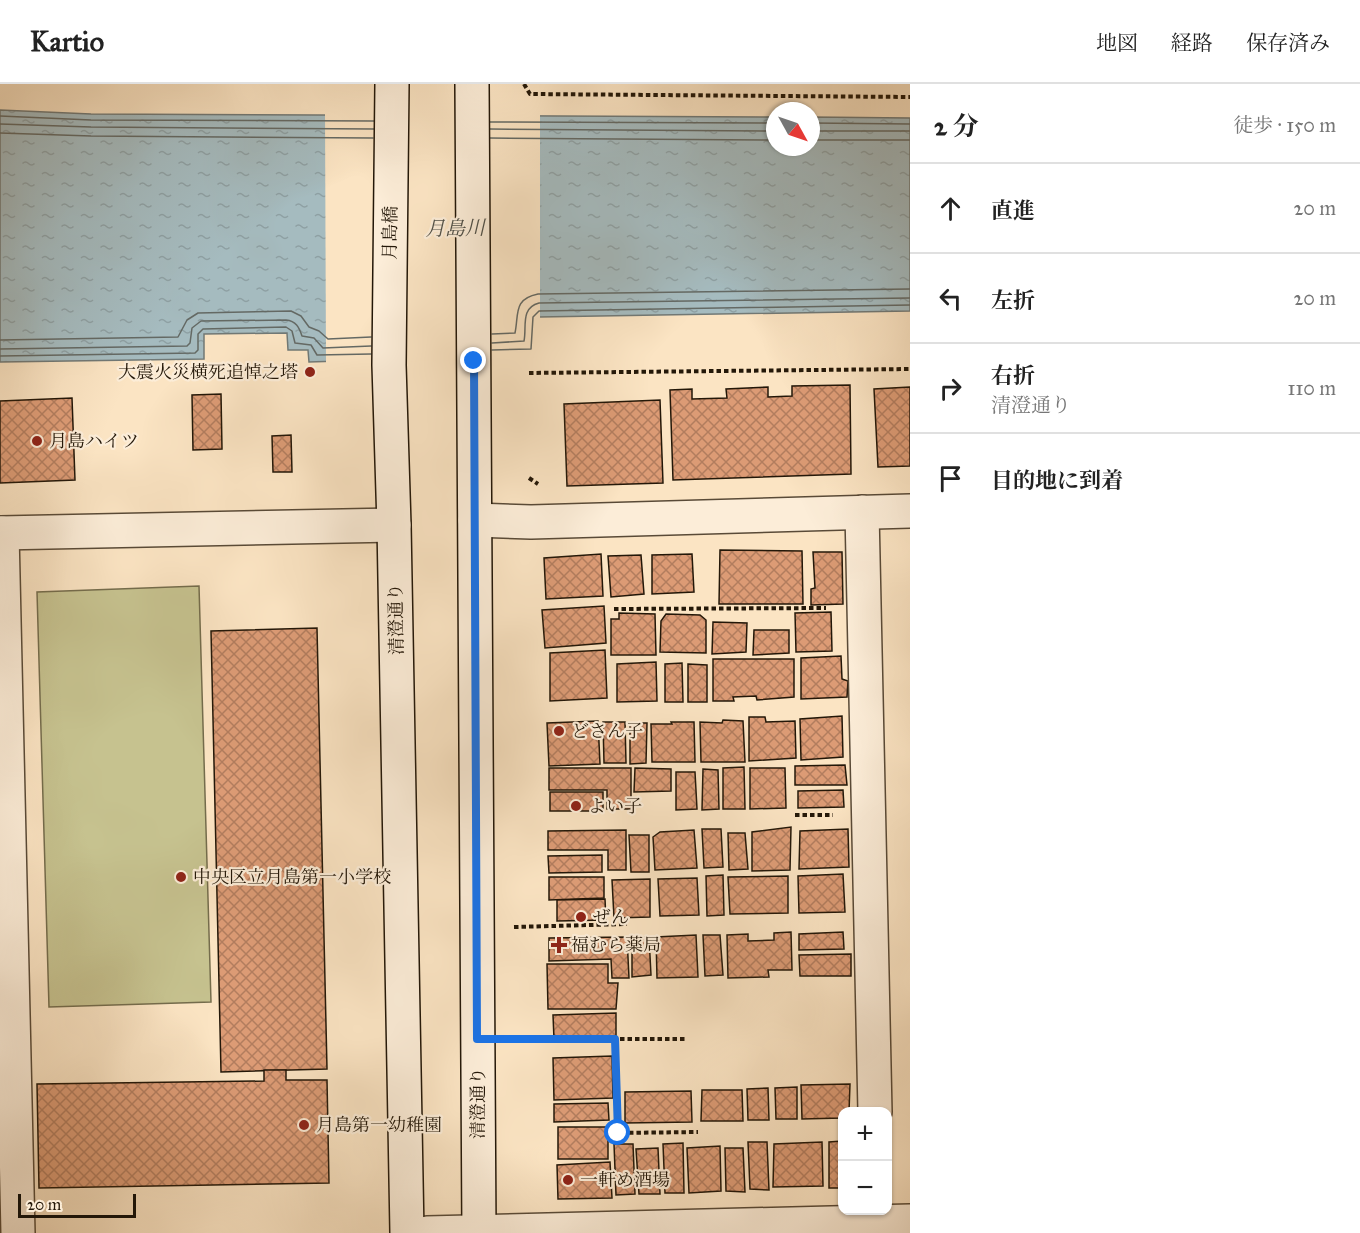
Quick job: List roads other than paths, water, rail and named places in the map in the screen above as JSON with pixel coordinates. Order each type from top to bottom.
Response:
[{"type":"street","name":"月島橋","points":[[389,365],[392,92]]},
{"type":"street","name":"清澄通り","points":[[472,92],[479,1232]]},
{"type":"street","name":"清澄通り","points":[[389,365],[407,1233]]},
{"type":"street","points":[[475,520],[531,522],[910,511]]},
{"type":"street","points":[[862,512],[875,1107]]},
{"type":"street","points":[[18,1233],[1,533],[394,525]]},
{"type":"street","points":[[427,1233],[910,1221]]},
{"type":"water","name":"月島川","points":[[0,110],[91,114],[766,117],[766,156],[820,156],[820,117],[910,118],[910,311],[539,317],[538,355],[309,362],[308,350],[288,350],[287,333],[204,334],[204,359],[0,362]]},
{"type":"place","name":"大震火災横死追悼之塔","points":[[310,372]]},
{"type":"place","name":"月島ハイツ","points":[[37,441]]},
{"type":"place","name":"どさん子","points":[[559,731]]},
{"type":"place","name":"よい子","points":[[576,806]]},
{"type":"place","name":"中央区立月島第一小学校","points":[[181,877]]},
{"type":"place","name":"ぜん","points":[[581,917]]},
{"type":"place","name":"福むら薬局","points":[[559,945]]},
{"type":"place","name":"月島第一幼稚園","points":[[304,1125]]},
{"type":"place","name":"一軒め酒場","points":[[568,1180]]}]
